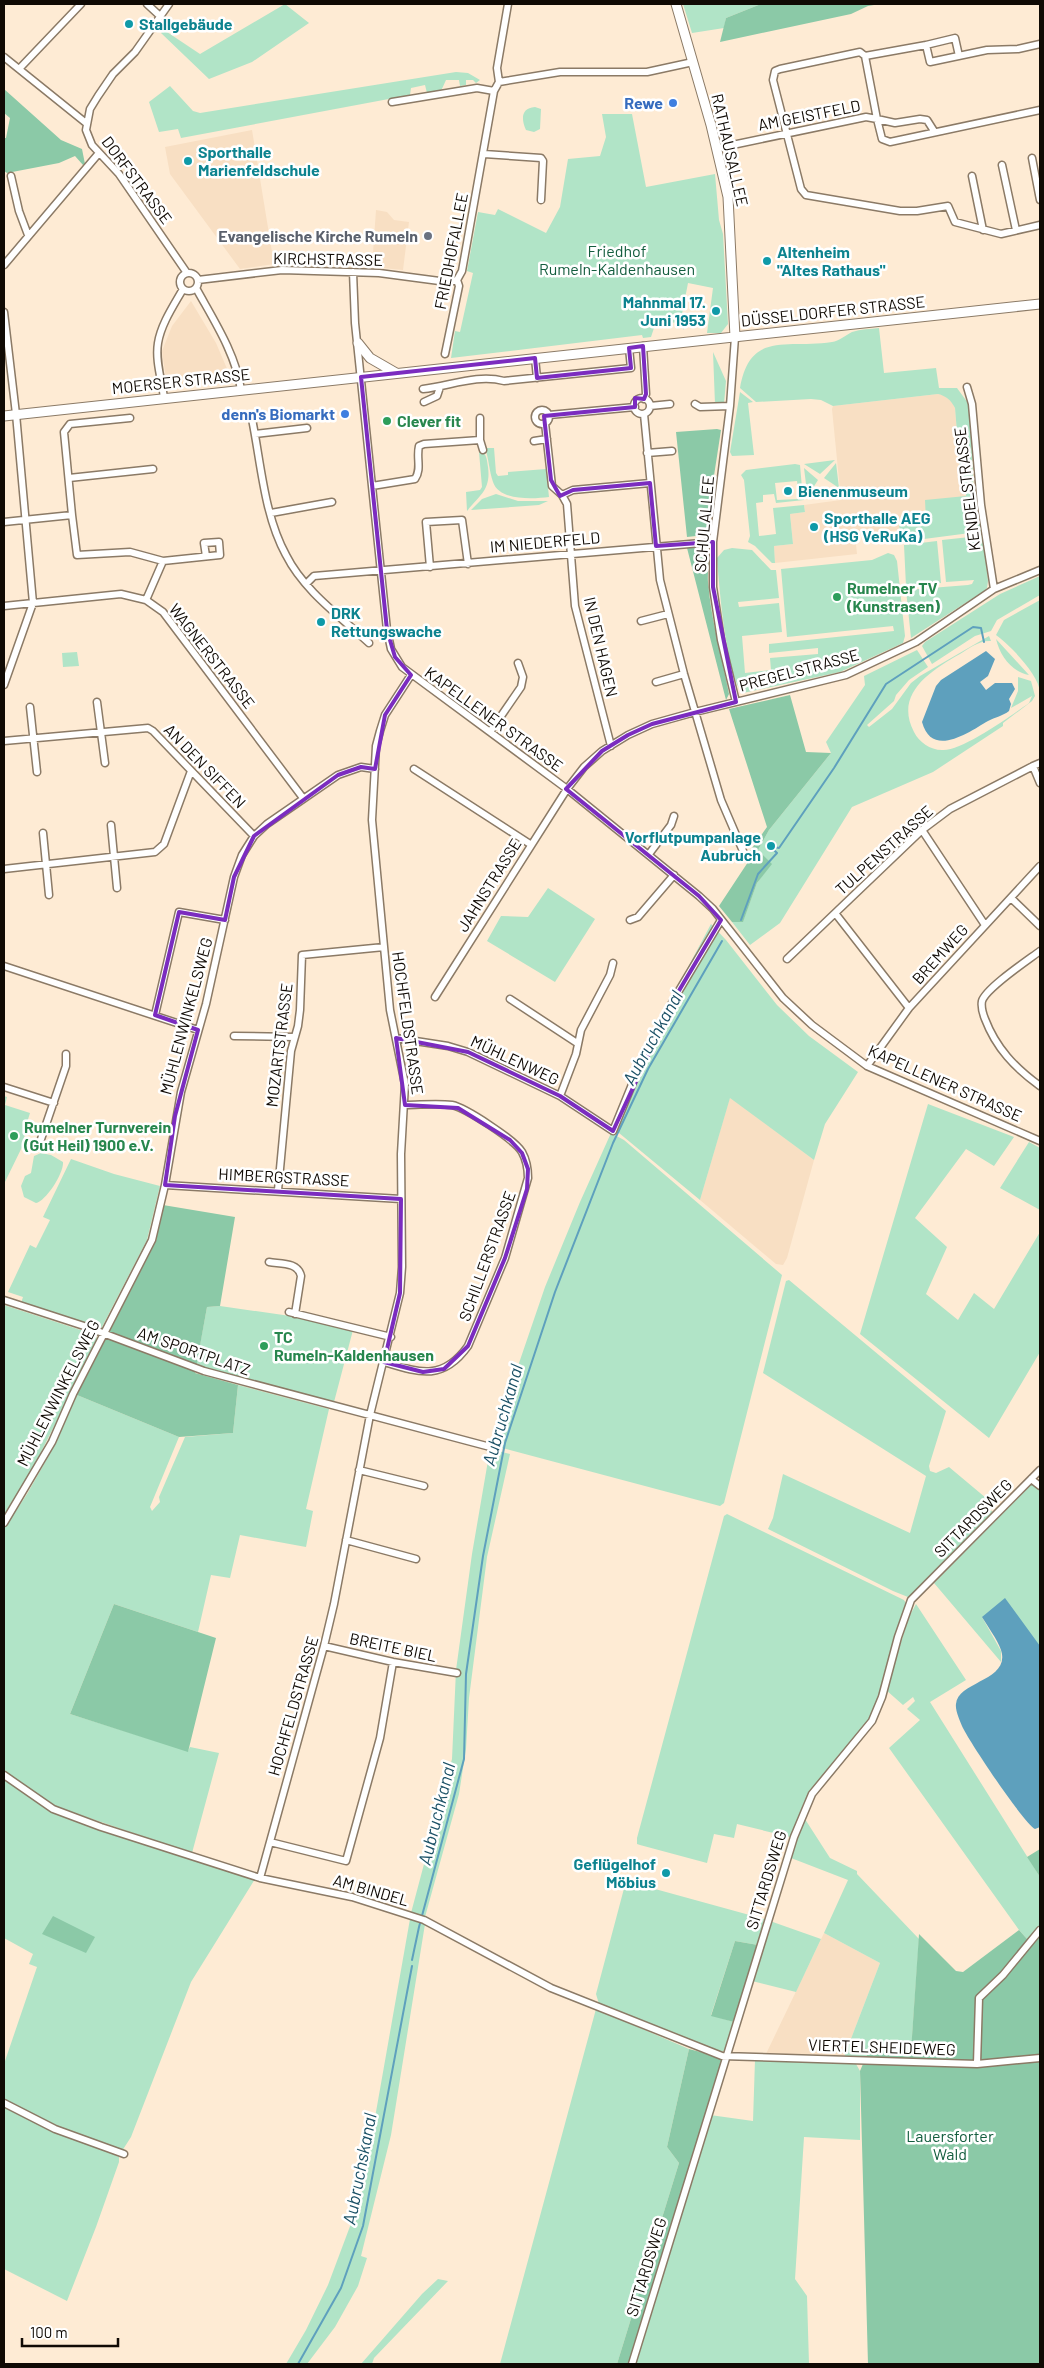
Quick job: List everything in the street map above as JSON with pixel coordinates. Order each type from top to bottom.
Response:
[{"type":"main road","name":"RATHAUSALLEE","points":[[676,4],[718,148],[728,198],[735,337]]},
{"type":"main road","name":"DÜSSELDORFER STRASSE","points":[[361,377],[1040,304]]},
{"type":"main road","points":[[358,343],[370,358],[396,373]]},
{"type":"main road","name":"MOERSER STRASSE","points":[[4,416],[361,377]]},
{"type":"street","points":[[19,69],[81,4]]},
{"type":"street","points":[[147,4],[160,16]]},
{"type":"street","name":"DORFSTRASSE","points":[[169,4],[135,52],[107,82],[90,109],[86,124],[92,145],[118,174],[187,273],[193,274],[198,280]]},
{"type":"street","name":"FRIEDHOFALLEE","points":[[445,354],[459,286],[456,280],[462,271],[494,91],[499,82],[497,68],[508,4]]},
{"type":"street","points":[[865,56],[955,38],[959,56]]},
{"type":"street","points":[[926,45],[930,62],[987,50],[1018,49],[1040,44]]},
{"type":"street","points":[[877,119],[865,56],[860,52],[776,71],[773,80],[801,189],[806,195],[900,211],[917,211],[948,206],[954,222],[1002,234],[1040,225]]},
{"type":"street","points":[[4,57],[86,124]]},
{"type":"street","points":[[499,82],[560,72],[647,72],[693,62]]},
{"type":"street","points":[[392,102],[477,88],[494,91]]},
{"type":"street","name":"AM GEISTFELD","points":[[877,119],[882,139],[886,142],[1040,110]]},
{"type":"street","name":"AM GEISTFELD","points":[[718,148],[866,117],[895,123],[920,119],[926,120],[934,131]]},
{"type":"street","points":[[4,265],[28,234],[99,153]]},
{"type":"street","points":[[484,154],[541,158],[543,161],[541,200]]},
{"type":"street","points":[[1032,158],[1040,200]]},
{"type":"street","points":[[1002,165],[1016,230]]},
{"type":"street","points":[[10,176],[19,211],[28,234]]},
{"type":"street","points":[[972,176],[983,230]]},
{"type":"street","name":"KIRCHSTRASSE","points":[[198,280],[282,270],[352,272],[447,282],[456,280]]},
{"type":"street","name":"KAPELLENER STRASSE","points":[[352,272],[387,630],[391,648],[402,667],[566,789],[674,875],[713,909],[783,998],[812,1025],[867,1066],[1040,1141]]},
{"type":"street","points":[[164,398],[157,357],[158,343],[165,322],[183,289],[181,279],[187,273]]},
{"type":"street","points":[[198,280],[196,288],[216,324],[240,380],[241,390]]},
{"type":"street","points":[[183,289],[190,291],[196,288]]},
{"type":"street","points":[[4,312],[16,414],[33,603],[4,685]]},
{"type":"street","name":"SCHULALLEE","points":[[735,337],[730,406],[713,542],[713,587],[721,640],[736,702]]},
{"type":"street","points":[[643,346],[646,394],[644,399]]},
{"type":"street","points":[[440,387],[437,396],[426,401],[425,389],[440,387],[449,383],[494,378],[504,381],[631,368],[629,348]]},
{"type":"street","points":[[535,358],[537,378]]},
{"type":"street","name":"KENDELSTRASSE","points":[[966,387],[972,404],[980,505],[994,589]]},
{"type":"street","points":[[644,399],[650,406]]},
{"type":"street","points":[[635,407],[638,400],[644,399]]},
{"type":"street","points":[[650,406],[670,404]]},
{"type":"street","points":[[695,404],[700,408],[730,406]]},
{"type":"street","points":[[644,414],[650,406]]},
{"type":"street","points":[[635,407],[639,413],[644,414]]},
{"type":"street","points":[[550,415],[635,407]]},
{"type":"street","points":[[544,409],[550,415],[545,423],[538,422],[536,413],[544,409]]},
{"type":"street","points":[[644,414],[660,580],[684,674],[721,800],[746,858]]},
{"type":"street","points":[[130,418],[70,424],[64,432],[77,555],[130,552],[163,560],[206,556]]},
{"type":"street","points":[[480,418],[480,440],[483,450]]},
{"type":"street","points":[[252,419],[271,513],[286,556],[306,584],[369,643]]},
{"type":"street","name":"IN DEN HAGEN","points":[[545,423],[552,486],[562,495],[567,504],[575,606],[611,746]]},
{"type":"street","points":[[255,434],[307,428]]},
{"type":"street","points":[[534,441],[547,439]]},
{"type":"street","points":[[372,486],[415,480],[419,469],[418,451],[420,446],[424,444],[480,440]]},
{"type":"street","points":[[647,453],[672,450]]},
{"type":"street","points":[[69,478],[153,470]]},
{"type":"street","points":[[562,495],[573,490],[650,483]]},
{"type":"street","points":[[271,513],[332,502]]},
{"type":"street","points":[[4,522],[72,515]]},
{"type":"street","points":[[430,567],[426,522],[462,520],[468,564]]},
{"type":"street","name":"IM NIEDERFELD","points":[[380,571],[713,542]]},
{"type":"street","points":[[146,600],[163,560]]},
{"type":"street","name":"PREGELSTRASSE","points":[[566,789],[584,767],[611,746],[652,724],[846,675],[879,662],[916,642],[994,589],[1040,570]]},
{"type":"street","points":[[306,584],[314,576],[380,571]]},
{"type":"street","name":"WAGNERSTRASSE","points":[[4,606],[121,594],[146,600],[163,612],[303,798]]},
{"type":"street","points":[[641,621],[668,614]]},
{"type":"street","points":[[490,732],[523,682],[518,663]]},
{"type":"street","points":[[656,682],[684,674]]},
{"type":"street","name":"HOCHFELDSTRASSE","points":[[260,1878],[324,1646],[370,1415],[391,1337],[400,1293],[405,1084],[390,1010],[372,820],[376,746],[385,715],[411,675]]},
{"type":"street","points":[[97,702],[105,764]]},
{"type":"street","points":[[30,707],[37,772]]},
{"type":"street","name":"AN DEN SIFFEN","points":[[4,740],[148,728],[154,731],[254,836]]},
{"type":"street","name":"TULPENSTRASSE","points":[[787,959],[922,830],[966,800],[1040,763]]},
{"type":"street","points":[[1033,766],[1040,783]]},
{"type":"street","name":"MÜHLENWINKELSWEG","points":[[4,1523],[52,1442],[152,1240],[165,1184],[175,1116],[198,1030],[234,877],[242,855],[254,836],[267,824],[303,798],[349,770],[362,767],[374,769]]},
{"type":"street","points":[[414,770],[530,844]]},
{"type":"street","points":[[4,869],[155,852],[164,844],[191,771]]},
{"type":"street","name":"JAHNSTRASSE","points":[[435,997],[566,789]]},
{"type":"street","points":[[649,854],[671,825],[674,816]]},
{"type":"street","points":[[111,825],[117,888]]},
{"type":"street","points":[[922,830],[985,925]]},
{"type":"street","points":[[43,833],[49,896]]},
{"type":"street","name":"BREMWEG","points":[[867,1066],[909,1008],[1040,866]]},
{"type":"street","points":[[630,920],[638,917],[674,875]]},
{"type":"street","points":[[1011,898],[1040,926]]},
{"type":"street","points":[[155,1015],[179,912],[225,920]]},
{"type":"street","name":"TULPENSTRASSE","points":[[835,914],[909,1008]]},
{"type":"street","name":"MÜHLENWEG","points":[[396,1038],[448,1046],[468,1052],[560,1096],[613,1131],[640,1065],[721,920]]},
{"type":"street","name":"MOZARTSTRASSE","points":[[278,1190],[288,1077],[300,1010],[302,955],[384,947]]},
{"type":"street","points":[[1040,951],[1003,979],[986,995],[982,1002],[983,1013],[997,1044],[1020,1071],[1040,1086]]},
{"type":"street","points":[[560,1096],[571,1070],[581,1030],[610,975],[613,963]]},
{"type":"street","points":[[4,966],[198,1030]]},
{"type":"street","points":[[510,999],[514,1004],[578,1043]]},
{"type":"street","points":[[234,1036],[294,1037]]},
{"type":"street","points":[[39,1145],[66,1066],[66,1054]]},
{"type":"street","points":[[4,1087],[54,1102]]},
{"type":"street","name":"SCHILLERSTRASSE","points":[[384,1362],[412,1370],[432,1372],[454,1363],[462,1354],[471,1339],[505,1258],[528,1178],[528,1169],[522,1153],[510,1140],[488,1125],[452,1105],[405,1105]]},
{"type":"street","name":"HIMBERGSTRASSE","points":[[165,1184],[401,1198]]},
{"type":"street","points":[[269,1262],[294,1266],[300,1271],[292,1313],[391,1337]]},
{"type":"street","name":"AM SPORTPLATZ","points":[[4,1300],[204,1371],[494,1448]]},
{"type":"street","points":[[359,1470],[424,1486]]},
{"type":"street","name":"SITTARDSWEG","points":[[632,2364],[724,2056],[801,1815],[812,1794],[872,1721],[882,1698],[898,1637],[911,1600],[1040,1470]]},
{"type":"street","points":[[1031,1480],[1040,1486]]},
{"type":"street","points":[[346,1540],[416,1559]]},
{"type":"street","name":"BREITE BIEL","points":[[324,1646],[393,1662],[458,1674]]},
{"type":"street","points":[[270,1842],[346,1861],[380,1738],[393,1662]]},
{"type":"street","name":"AM BINDEL","points":[[4,1775],[53,1809],[101,1827],[260,1878],[352,1897],[414,1916],[551,1988],[724,2056]]},
{"type":"street","points":[[978,2064],[979,1998],[1003,1975],[1040,1930]]},
{"type":"street","name":"VIERTELSHEIDEWEG","points":[[724,2056],[978,2064],[1040,2058]]},
{"type":"street","points":[[4,2103],[55,2129],[124,2154]]},
{"type":"highlighted area","points":[[643,346],[646,394],[644,399],[635,398],[635,407],[544,416],[551,480],[560,496],[573,490],[650,483],[656,546],[713,542],[713,587],[736,702],[652,724],[628,735],[602,751],[566,789],[699,896],[721,920],[674,999],[613,1131],[560,1096],[468,1052],[396,1038],[405,1105],[458,1108],[510,1140],[522,1153],[528,1169],[527,1189],[505,1258],[468,1346],[444,1369],[423,1372],[384,1362],[400,1293],[401,1199],[165,1185],[175,1116],[198,1030],[155,1015],[179,912],[225,920],[234,877],[254,836],[338,775],[361,767],[375,769],[385,715],[411,675],[395,657],[387,630],[361,377],[535,358],[537,378],[631,368],[629,348]]},
{"type":"shaded area","points":[[252,130],[274,264],[240,269],[170,174],[165,147]]},
{"type":"shaded area","points":[[376,210],[387,212],[394,220],[409,222],[403,270],[372,267]]},
{"type":"shaded area","points":[[191,301],[216,343],[231,378],[167,386],[162,351],[172,326]]},
{"type":"shaded area","points":[[938,394],[944,395],[952,402],[955,408],[960,469],[965,468],[965,475],[961,476],[966,484],[966,496],[926,521],[899,525],[899,530],[855,535],[857,554],[775,563],[774,546],[793,544],[790,514],[805,512],[804,505],[841,500],[833,406]]},
{"type":"shaded area","points":[[730,1097],[814,1160],[787,1258],[783,1265],[776,1264],[700,1200]]},
{"type":"shaded area","points":[[824,1933],[880,1963],[844,2057],[766,2054]]},
{"type":"green space","points":[[285,4],[309,23],[252,62],[209,79],[161,33],[164,30],[200,54]]},
{"type":"green space","points":[[683,4],[761,4],[726,18],[724,28],[692,33]]},
{"type":"green space","points":[[761,4],[880,4],[868,6],[851,14],[720,42],[726,18]]},
{"type":"green space","points":[[456,72],[468,73],[480,80],[476,83],[473,80],[466,80],[466,85],[460,86],[459,80],[446,80],[441,91],[427,93],[425,85],[411,88],[410,95],[181,138],[178,129],[159,132],[149,102],[170,86],[193,111],[200,113]]},
{"type":"green space","points":[[4,89],[61,140],[82,149],[85,164],[83,165],[75,156],[59,163],[7,173],[4,171],[4,138],[6,138],[10,118],[4,113]]},
{"type":"green space","points":[[535,107],[541,109],[540,129],[534,132],[526,130],[523,115],[527,109]]},
{"type":"green space","name":"Friedhof Rumeln-Kaldenhausen","points":[[602,114],[632,114],[646,187],[715,174],[719,220],[723,234],[728,324],[721,333],[707,333],[713,288],[688,283],[682,314],[684,330],[678,322],[655,325],[651,337],[643,338],[642,335],[451,358],[455,331],[460,332],[473,273],[467,271],[478,212],[495,215],[498,209],[546,233],[560,207],[568,159],[600,156],[606,137]]},
{"type":"green space","points":[[879,328],[884,373],[936,368],[939,388],[957,388],[968,403],[974,497],[970,498],[973,518],[978,517],[983,536],[988,581],[987,588],[984,591],[911,638],[906,590],[968,585],[972,584],[974,580],[946,582],[942,540],[970,537],[970,533],[901,542],[899,524],[926,521],[925,500],[966,496],[966,484],[961,485],[961,476],[965,475],[964,469],[960,469],[955,408],[952,403],[946,397],[938,394],[833,406],[821,400],[811,399],[756,402],[740,388],[745,370],[752,357],[762,350],[786,344],[832,342],[852,332]]},
{"type":"green space","points":[[713,352],[726,381],[724,404],[715,404]]},
{"type":"green space","points":[[740,392],[753,402],[748,403],[754,455],[732,456],[730,452]]},
{"type":"green space","points":[[721,430],[708,515],[708,531],[705,535],[687,537],[676,432]]},
{"type":"green space","points":[[485,448],[494,448],[496,473],[498,476],[508,475],[508,472],[546,469],[549,497],[517,497],[502,493],[493,482]]},
{"type":"green space","points":[[479,452],[483,452],[486,457],[488,481],[484,492],[467,511],[466,492],[480,490],[482,487]]},
{"type":"green space","points":[[835,460],[820,474],[804,464]]},
{"type":"green space","points":[[836,463],[839,488],[824,478]]},
{"type":"green space","points":[[800,465],[802,488],[798,488],[797,481],[775,483],[777,500],[798,499],[798,492],[803,491],[804,500],[776,503],[774,494],[763,495],[763,502],[756,503],[759,536],[776,534],[773,508],[804,505],[805,512],[790,514],[793,544],[774,546],[775,563],[772,563],[755,546],[748,542],[750,536],[744,480],[741,475],[746,470]]},
{"type":"green space","points":[[804,468],[818,480],[811,491],[807,492]]},
{"type":"green space","points":[[496,494],[518,501],[548,501],[539,505],[471,510],[482,499]]},
{"type":"green space","points":[[937,541],[941,583],[910,588],[906,586],[904,545]]},
{"type":"green space","points":[[705,547],[708,555],[708,582],[712,610],[729,694],[726,700],[687,548]]},
{"type":"green space","points":[[732,548],[752,550],[771,570],[776,570],[779,598],[738,602],[739,607],[779,603],[782,632],[742,636],[745,673],[771,670],[770,658],[818,654],[818,648],[769,653],[769,644],[894,631],[893,626],[787,637],[781,569],[872,560],[888,553],[894,555],[897,561],[905,636],[903,643],[840,672],[743,693],[737,684],[728,650],[717,558],[724,550]]},
{"type":"green space","points":[[1040,576],[1040,595],[997,620],[991,631],[975,636],[932,664],[922,646],[925,642],[1000,594]]},
{"type":"green space","points":[[1040,600],[1040,692],[1035,677],[1029,669],[1016,653],[996,635],[1004,620]]},
{"type":"green space","points":[[989,636],[991,641],[979,643],[971,647],[937,668],[918,685],[912,695],[909,706],[909,718],[916,736],[929,747],[938,750],[950,749],[973,739],[999,724],[1029,703],[1032,696],[1011,708],[1018,691],[1018,677],[1031,681],[1035,696],[1032,701],[1003,723],[1003,726],[933,772],[852,807],[780,923],[750,945],[732,922],[743,921],[757,883],[771,864],[758,850],[769,830],[831,753],[826,742],[865,685],[864,676],[917,650],[928,667],[909,680],[896,695],[894,701],[867,725],[869,727],[892,709],[911,683],[920,676]]},
{"type":"green space","points":[[996,639],[1029,675],[1012,667],[1000,651]]},
{"type":"green space","points":[[77,652],[79,666],[63,667],[62,653]]},
{"type":"green space","points":[[790,695],[806,752],[831,753],[769,830],[758,850],[772,864],[757,883],[743,922],[732,922],[719,906],[750,859],[750,851],[767,827],[729,709]]},
{"type":"green space","points":[[548,888],[595,919],[555,982],[487,941],[501,916],[528,917]]},
{"type":"green space","points":[[711,924],[726,940],[777,1005],[809,1036],[858,1072],[825,1124],[814,1160],[730,1098],[700,1200],[613,1128],[637,1063]]},
{"type":"green space","name":"Rumelner Turnverein (Gut Heil) 1900 e.V.","points":[[4,1096],[7,1097],[5,1105],[30,1113],[25,1129],[24,1143],[4,1184]]},
{"type":"green space","points":[[928,1104],[1014,1137],[994,1166],[966,1149],[915,1218],[947,1247],[926,1294],[958,1320],[974,1293],[994,1309],[1040,1232],[1040,1352],[989,1438],[860,1334]]},
{"type":"green space","points":[[611,1133],[624,1140],[782,1275],[724,1503],[720,1506],[491,1445],[545,1287]]},
{"type":"green space","points":[[1029,1142],[1040,1148],[1040,1210],[1000,1188]]},
{"type":"green space","points":[[41,1153],[51,1155],[63,1162],[63,1167],[58,1179],[49,1192],[36,1203],[24,1197],[21,1186],[25,1176],[31,1173],[34,1156]]},
{"type":"green space","points":[[71,1159],[114,1174],[160,1186],[147,1240],[101,1329],[21,1303],[23,1297],[8,1292],[30,1245],[36,1248],[50,1220],[43,1217]]},
{"type":"green space","points":[[163,1205],[235,1217],[220,1306],[207,1307],[195,1373],[238,1385],[233,1433],[179,1437],[77,1395],[156,1241]]},
{"type":"green space","points":[[789,1280],[946,1411],[929,1466],[930,1471],[936,1473],[949,1467],[992,1503],[988,1508],[994,1513],[912,1596],[908,1597],[893,1591],[768,1529],[773,1518],[783,1474],[910,1533],[926,1476],[763,1373],[786,1281]]},
{"type":"green space","points":[[4,1305],[96,1335],[97,1341],[34,1466],[4,1517]]},
{"type":"green space","name":"TC Rumeln-Kaldenhausen","points":[[220,1306],[297,1317],[353,1330],[334,1402],[196,1366],[207,1307]]},
{"type":"green space","points":[[238,1385],[329,1409],[306,1509],[313,1511],[306,1547],[240,1535],[230,1578],[211,1575],[198,1632],[114,1604],[70,1714],[188,1751],[190,1747],[219,1753],[192,1853],[54,1806],[4,1772],[4,1529],[27,1494],[56,1443],[77,1395],[179,1437],[150,1507],[152,1511],[160,1502],[159,1497],[185,1437],[233,1433]]},
{"type":"green space","points":[[490,1449],[510,1454],[487,1557],[469,1698],[466,1749],[459,1794],[425,1917],[411,1913],[452,1759],[456,1670],[472,1554]]},
{"type":"green space","points":[[1033,1483],[1040,1489],[1040,1648],[982,1617],[1001,1651],[1001,1662],[934,1583]]},
{"type":"green space","points":[[727,1514],[904,1600],[907,1605],[871,1718],[810,1792],[804,1802],[793,1834],[790,1837],[737,1824],[734,1838],[714,1834],[707,1863],[637,1844],[637,1838],[724,1516]]},
{"type":"green space","points":[[114,1604],[216,1638],[188,1752],[70,1714]]},
{"type":"green space","points":[[916,1604],[966,1680],[930,1702],[1040,1877],[1040,1926],[1027,1939],[889,1748],[920,1720],[907,1709],[915,1701],[913,1697],[903,1705],[886,1690],[909,1617]]},
{"type":"green space","points":[[4,1778],[53,1812],[255,1879],[191,1982],[131,2137],[122,2151],[55,2127],[4,2100],[4,2064],[37,1967],[29,1964],[33,1954],[4,1938]]},
{"type":"green space","points":[[803,1816],[830,1858],[857,1871],[857,1874],[919,1939],[911,2052],[868,2052],[865,2058],[844,2057],[880,1963],[824,1933],[848,1880],[791,1858]]},
{"type":"green space","points":[[1040,1849],[1040,1877],[1027,1857]]},
{"type":"green space","points":[[626,1881],[764,1919],[758,1945],[735,1941],[711,2015],[734,2022],[725,2050],[721,2052],[599,2004],[596,1994]]},
{"type":"green space","points":[[53,1916],[95,1937],[86,1953],[42,1934]]},
{"type":"green space","points":[[410,1919],[425,1924],[391,2135],[361,2256],[367,2258],[358,2286],[335,2327],[307,2364],[286,2364],[306,2330],[328,2285],[361,2197]]},
{"type":"green space","points":[[770,1921],[821,1939],[796,1992],[752,1981]]},
{"type":"green space","name":"Lauersforter Wald","points":[[1040,1926],[1040,2364],[868,2364],[860,2071],[868,2052],[911,2051],[919,1934],[956,1971],[963,1972],[1019,1930],[1027,1939]]},
{"type":"green space","points":[[735,1941],[758,1945],[734,2022],[711,2016]]},
{"type":"green space","points":[[596,2009],[689,2049],[667,2147],[679,2163],[617,2364],[500,2364]]},
{"type":"green space","points":[[689,2049],[727,2059],[636,2364],[617,2364],[679,2163],[667,2147]]},
{"type":"green space","points":[[755,2060],[856,2064],[860,2071],[860,2140],[804,2137],[795,2279],[807,2296],[809,2364],[636,2364],[710,2115],[753,2121]]},
{"type":"green space","points":[[4,2104],[119,2157],[119,2162],[96,2227],[67,2301],[4,2269]]},
{"type":"green space","points":[[438,2279],[448,2281],[374,2358],[372,2364],[361,2364],[422,2294]]},
{"type":"water","points":[[986,651],[995,659],[988,676],[980,682],[986,690],[995,683],[1012,683],[1015,689],[1009,699],[1011,704],[1009,711],[952,740],[942,741],[934,739],[927,733],[922,722],[936,686],[941,680]]},
{"type":"water","points":[[1005,1598],[1040,1646],[1040,1827],[1035,1829],[1020,1813],[985,1764],[966,1734],[956,1709],[959,1696],[965,1690],[992,1675],[1002,1660],[1001,1650],[995,1637],[982,1617]]},
{"type":"waterway","name":"Aubruchkanal","points":[[774,847],[779,848],[834,768],[886,684],[973,627],[981,628],[984,642]]},
{"type":"waterway","name":"Aubruchkanal","points":[[741,920],[758,874],[777,853],[773,849]]},
{"type":"waterway","name":"Aubruchkanal","points":[[412,1960],[464,1759],[466,1674],[483,1556],[505,1443],[555,1292],[613,1143],[648,1069],[722,941]]},
{"type":"waterway","name":"Aubruchskanal","points":[[298,2364],[341,2288],[363,2226],[412,1966]]},
{"type":"place","name":"Stallgebäude","points":[[129,24]]},
{"type":"place","name":"Rewe","points":[[673,103]]},
{"type":"place","name":"Sporthalle Marienfeldschule","points":[[188,161]]},
{"type":"place","name":"Evangelische Kirche Rumeln","points":[[428,236]]},
{"type":"place","name":"Altenheim \"Altes Rathaus\"","points":[[767,261]]},
{"type":"place","name":"Mahnmal 17. Juni 1953","points":[[716,311]]},
{"type":"place","name":"denn's Biomarkt","points":[[345,414]]},
{"type":"place","name":"Clever fit","points":[[387,421]]},
{"type":"place","name":"Bienenmuseum","points":[[788,491]]},
{"type":"place","name":"Sporthalle AEG (HSG VeRuKa)","points":[[814,527]]},
{"type":"place","name":"Rumelner TV (Kunstrasen)","points":[[837,597]]},
{"type":"place","name":"DRK Rettungswache","points":[[321,622]]},
{"type":"place","name":"Vorflutpumpanlage Aubruch","points":[[771,846]]},
{"type":"place","name":"Rumelner Turnverein (Gut Heil) 1900 e.V.","points":[[14,1136]]},
{"type":"place","name":"TC Rumeln-Kaldenhausen","points":[[264,1346]]},
{"type":"place","name":"Geflügelhof Möbius","points":[[666,1873]]}]
